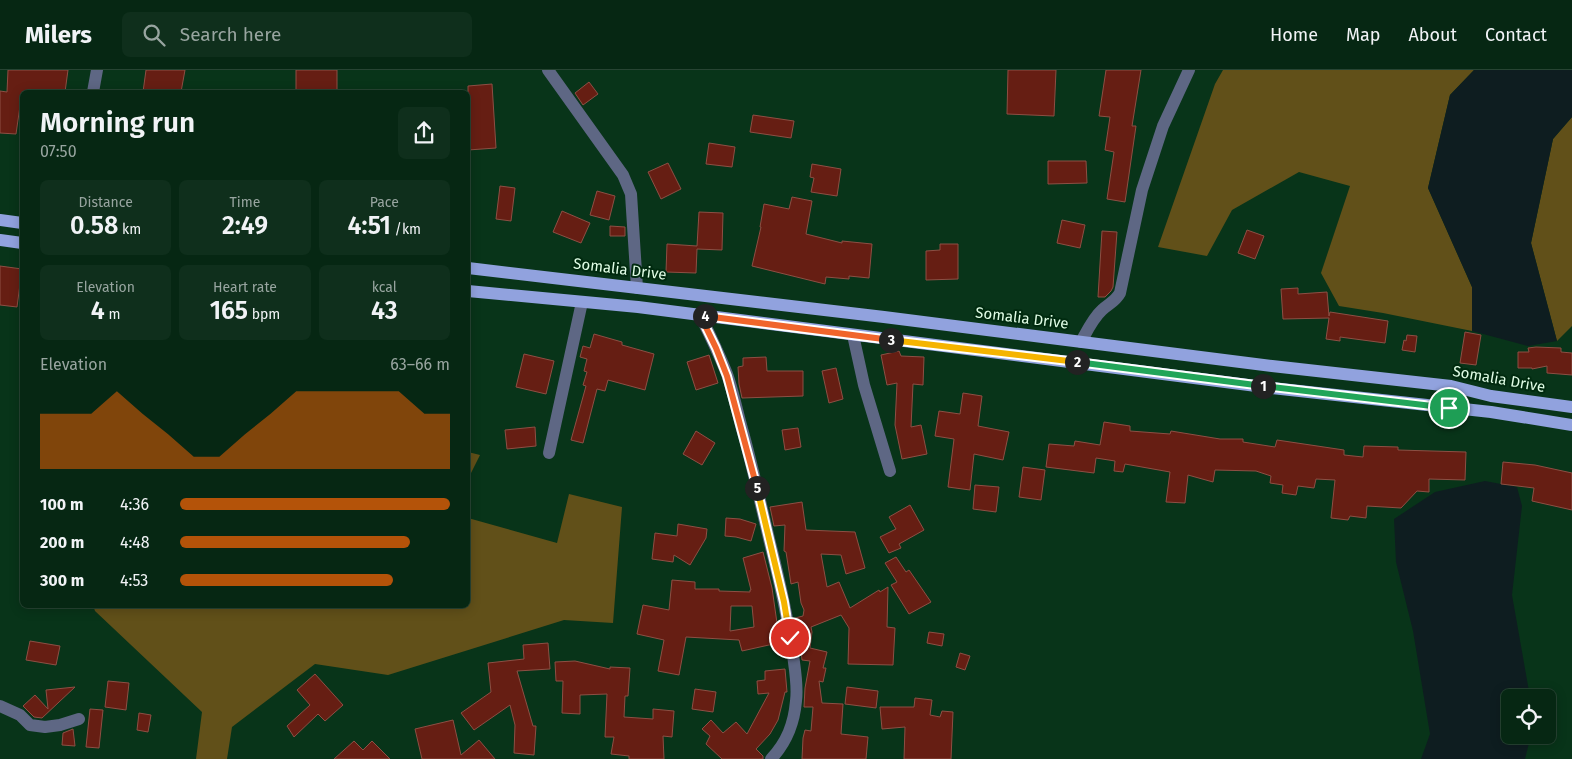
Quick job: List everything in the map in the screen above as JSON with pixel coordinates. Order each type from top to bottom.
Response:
[{"type":"main road","points":[[0,220],[20,223]]},
{"type":"main road","points":[[0,240],[20,243]]},
{"type":"main road","name":"Somalia Drive","points":[[470,268],[1451,386],[1491,396],[1572,407]]},
{"type":"main road","points":[[470,291],[700,315],[1272,388],[1491,412],[1572,425]]},
{"type":"street","points":[[93,90],[97,70]]},
{"type":"street","points":[[548,70],[623,174],[631,194],[637,288]]},
{"type":"street","points":[[1081,342],[1102,309],[1116,299],[1120,293],[1142,190],[1163,126],[1189,70]]},
{"type":"street","points":[[550,453],[582,302]]},
{"type":"street","points":[[700,315],[727,376],[752,462],[784,602],[790,638],[796,678],[794,719],[781,749],[771,759]]},
{"type":"street","points":[[852,335],[864,385],[890,471]]},
{"type":"street","points":[[0,706],[20,715],[30,725],[45,727],[79,719]]},
{"type":"shaded area","points":[[1223,70],[1474,70],[1450,95],[1428,188],[1472,287],[1472,331],[1339,306],[1321,273],[1350,186],[1299,172],[1232,210],[1207,256],[1158,247],[1215,84]]},
{"type":"shaded area","points":[[1474,70],[1572,70],[1572,117],[1553,139],[1531,243],[1557,341],[1528,346],[1472,331],[1472,287],[1428,188],[1450,95]]},
{"type":"shaded area","points":[[1572,117],[1572,326],[1557,341],[1531,243],[1553,139]]},
{"type":"shaded area","points":[[470,452],[480,455],[470,475]]},
{"type":"shaded area","points":[[1485,481],[1517,487],[1522,506],[1512,595],[1529,689],[1501,689],[1501,744],[1529,744],[1525,759],[1421,759],[1430,734],[1413,631],[1396,562],[1394,519],[1435,492]]},
{"type":"shaded area","points":[[569,494],[622,507],[613,623],[564,620],[388,675],[315,664],[232,727],[227,759],[196,759],[202,712],[94,608],[470,608],[470,519],[557,543]]},
{"type":"building","points":[[8,70],[68,70],[65,90],[20,90],[16,134],[0,133],[0,91],[7,92]]},
{"type":"building","points":[[146,70],[185,70],[181,90],[143,90]]},
{"type":"building","points":[[296,70],[337,70],[337,90],[296,90]]},
{"type":"building","points":[[1008,70],[1056,70],[1054,116],[1007,114]]},
{"type":"building","points":[[1106,70],[1141,70],[1132,126],[1136,126],[1125,202],[1107,199],[1114,152],[1105,150],[1110,117],[1099,116]]},
{"type":"building","points":[[589,82],[598,94],[583,105],[575,93]]},
{"type":"building","points":[[492,84],[496,148],[470,150],[470,90],[468,90],[468,86]]},
{"type":"building","points":[[753,115],[794,121],[791,138],[750,132]]},
{"type":"building","points":[[709,143],[735,147],[732,167],[706,164]]},
{"type":"building","points":[[1048,161],[1086,161],[1087,183],[1048,184]]},
{"type":"building","points":[[668,163],[681,189],[661,199],[648,172]]},
{"type":"building","points":[[812,164],[841,169],[837,196],[811,192],[814,178],[810,177]]},
{"type":"building","points":[[500,186],[515,188],[511,221],[496,219]]},
{"type":"building","points":[[597,191],[615,196],[609,220],[590,215]]},
{"type":"building","points":[[792,197],[812,201],[806,234],[842,243],[842,241],[872,244],[869,278],[849,276],[849,279],[826,277],[825,284],[752,266],[764,204],[789,209]]},
{"type":"building","points":[[562,211],[590,223],[581,243],[553,232]]},
{"type":"building","points":[[699,212],[723,213],[722,250],[697,249],[696,273],[666,272],[667,244],[697,246]]},
{"type":"building","points":[[1062,220],[1085,225],[1080,248],[1057,243]]},
{"type":"building","points":[[610,226],[625,227],[625,236],[610,236]]},
{"type":"building","points":[[1247,230],[1264,236],[1255,259],[1238,253]]},
{"type":"building","points":[[1102,231],[1117,232],[1113,287],[1105,297],[1098,297]]},
{"type":"building","points":[[940,244],[958,244],[958,279],[926,280],[926,251],[940,250]]},
{"type":"building","points":[[0,266],[20,269],[17,307],[0,305]]},
{"type":"building","points":[[1298,288],[1298,294],[1327,292],[1329,316],[1330,312],[1388,321],[1385,343],[1340,337],[1340,341],[1326,339],[1329,318],[1283,319],[1281,289]]},
{"type":"building","points":[[1465,332],[1481,335],[1476,365],[1460,363]]},
{"type":"building","points":[[594,334],[622,342],[622,345],[654,354],[645,390],[608,380],[605,391],[597,389],[583,443],[571,440],[586,386],[583,385],[587,372],[584,371],[587,359],[580,357],[583,346],[590,348]]},
{"type":"building","points":[[1407,335],[1417,336],[1415,352],[1402,350]]},
{"type":"building","points":[[1528,348],[1561,348],[1561,352],[1572,353],[1572,375],[1547,373],[1547,366],[1532,369],[1518,368],[1518,352],[1529,352]]},
{"type":"building","points":[[899,351],[901,356],[924,357],[923,385],[913,384],[911,427],[921,425],[927,454],[902,459],[895,425],[897,383],[887,385],[881,355]]},
{"type":"building","points":[[524,354],[554,361],[546,394],[516,387]]},
{"type":"building","points":[[709,355],[718,383],[696,390],[687,362]]},
{"type":"building","points":[[766,357],[767,371],[803,371],[803,396],[742,398],[738,367],[743,366],[743,358]]},
{"type":"building","points":[[836,368],[843,399],[829,403],[822,371]]},
{"type":"building","points":[[963,393],[982,396],[978,426],[1009,432],[1003,460],[974,454],[970,490],[948,487],[954,439],[935,436],[939,411],[960,414]]},
{"type":"building","points":[[1104,422],[1130,426],[1130,431],[1170,434],[1171,431],[1220,439],[1243,439],[1243,442],[1275,447],[1277,440],[1344,450],[1344,455],[1363,457],[1364,446],[1398,447],[1398,450],[1466,452],[1465,480],[1429,479],[1429,492],[1417,491],[1401,508],[1367,506],[1366,518],[1350,516],[1348,520],[1331,518],[1335,480],[1316,479],[1314,488],[1298,486],[1296,495],[1282,493],[1283,485],[1270,483],[1271,476],[1256,471],[1215,470],[1213,482],[1188,475],[1185,503],[1166,502],[1170,472],[1125,464],[1123,472],[1114,471],[1115,461],[1096,458],[1094,473],[1046,467],[1049,444],[1074,446],[1075,441],[1100,445]]},
{"type":"building","points":[[535,427],[536,446],[507,449],[505,430]]},
{"type":"building","points":[[798,428],[801,447],[785,450],[782,430]]},
{"type":"building","points":[[696,431],[715,443],[702,465],[683,454]]},
{"type":"building","points":[[1503,462],[1535,465],[1572,473],[1572,510],[1532,501],[1534,488],[1501,484]]},
{"type":"building","points":[[1023,467],[1045,470],[1041,500],[1019,497]]},
{"type":"building","points":[[975,485],[999,487],[996,512],[973,509]]},
{"type":"building","points":[[802,502],[806,530],[855,532],[865,568],[846,574],[841,555],[821,554],[827,587],[839,582],[850,608],[879,590],[880,592],[888,587],[887,627],[895,628],[893,665],[848,664],[849,628],[841,615],[811,627],[810,648],[827,652],[823,668],[826,668],[823,682],[819,681],[822,703],[843,704],[841,734],[868,737],[866,759],[802,759],[803,738],[805,730],[811,731],[813,707],[804,707],[810,661],[802,660],[801,630],[797,631],[795,618],[803,616],[804,610],[798,582],[791,584],[786,552],[784,551],[785,525],[774,526],[770,507]]},
{"type":"building","points":[[910,505],[924,530],[899,544],[901,548],[889,553],[880,537],[896,529],[889,517]]},
{"type":"building","points":[[726,518],[740,519],[756,524],[751,541],[725,536]]},
{"type":"building","points":[[678,524],[707,529],[706,538],[690,565],[674,555],[673,562],[652,559],[655,533],[677,536]]},
{"type":"building","points":[[763,552],[772,588],[778,643],[742,651],[739,640],[686,637],[679,675],[658,671],[664,640],[637,634],[643,605],[669,610],[672,580],[695,582],[695,589],[750,592],[743,558]],"holes":[[[731,606],[752,606],[754,627],[730,631]]]},
{"type":"building","points":[[896,557],[906,572],[909,570],[931,602],[909,614],[891,585],[897,582],[885,563]]},
{"type":"building","points":[[929,632],[944,634],[942,646],[927,643]]},
{"type":"building","points":[[30,641],[60,646],[56,665],[26,660]]},
{"type":"building","points":[[548,643],[550,669],[517,671],[533,726],[536,726],[534,755],[514,753],[515,725],[510,705],[474,730],[461,713],[491,692],[488,663],[524,659],[523,645]]},
{"type":"building","points":[[960,653],[970,656],[965,670],[956,667]]},
{"type":"building","points":[[575,661],[610,669],[610,667],[630,668],[628,696],[625,696],[624,717],[653,719],[653,709],[674,711],[672,737],[663,736],[664,759],[629,759],[629,756],[611,754],[614,737],[605,737],[607,694],[580,695],[580,714],[562,713],[563,681],[556,681],[555,662]]},
{"type":"building","points":[[785,669],[787,692],[785,692],[778,720],[770,734],[756,749],[763,756],[763,759],[722,759],[706,744],[710,736],[702,729],[711,720],[723,733],[736,722],[747,734],[769,693],[758,694],[757,681],[765,680],[765,671]]},
{"type":"building","points":[[315,674],[343,705],[325,721],[318,714],[294,737],[287,726],[310,705],[297,690]]},
{"type":"building","points":[[108,681],[129,683],[126,710],[105,707]]},
{"type":"building","points":[[75,687],[42,718],[34,717],[23,706],[35,695],[48,709],[46,690]]},
{"type":"building","points":[[847,687],[878,691],[876,708],[845,704]]},
{"type":"building","points":[[695,689],[716,692],[713,712],[692,709]]},
{"type":"building","points":[[915,698],[932,700],[930,715],[940,717],[942,711],[953,712],[951,759],[904,759],[905,727],[882,729],[880,707],[914,707]]},
{"type":"building","points":[[90,709],[103,710],[99,748],[86,747]]},
{"type":"building","points":[[139,713],[151,715],[148,732],[137,730]]},
{"type":"building","points":[[453,720],[461,755],[479,740],[495,759],[422,759],[415,729]]},
{"type":"building","points":[[73,729],[75,746],[62,745],[63,733]]},
{"type":"building","points":[[354,741],[363,750],[372,741],[390,759],[334,759]]},
{"type":"route","points":[[790,638],[784,602],[752,462],[727,376],[700,315],[1272,388],[1449,408]]}]
